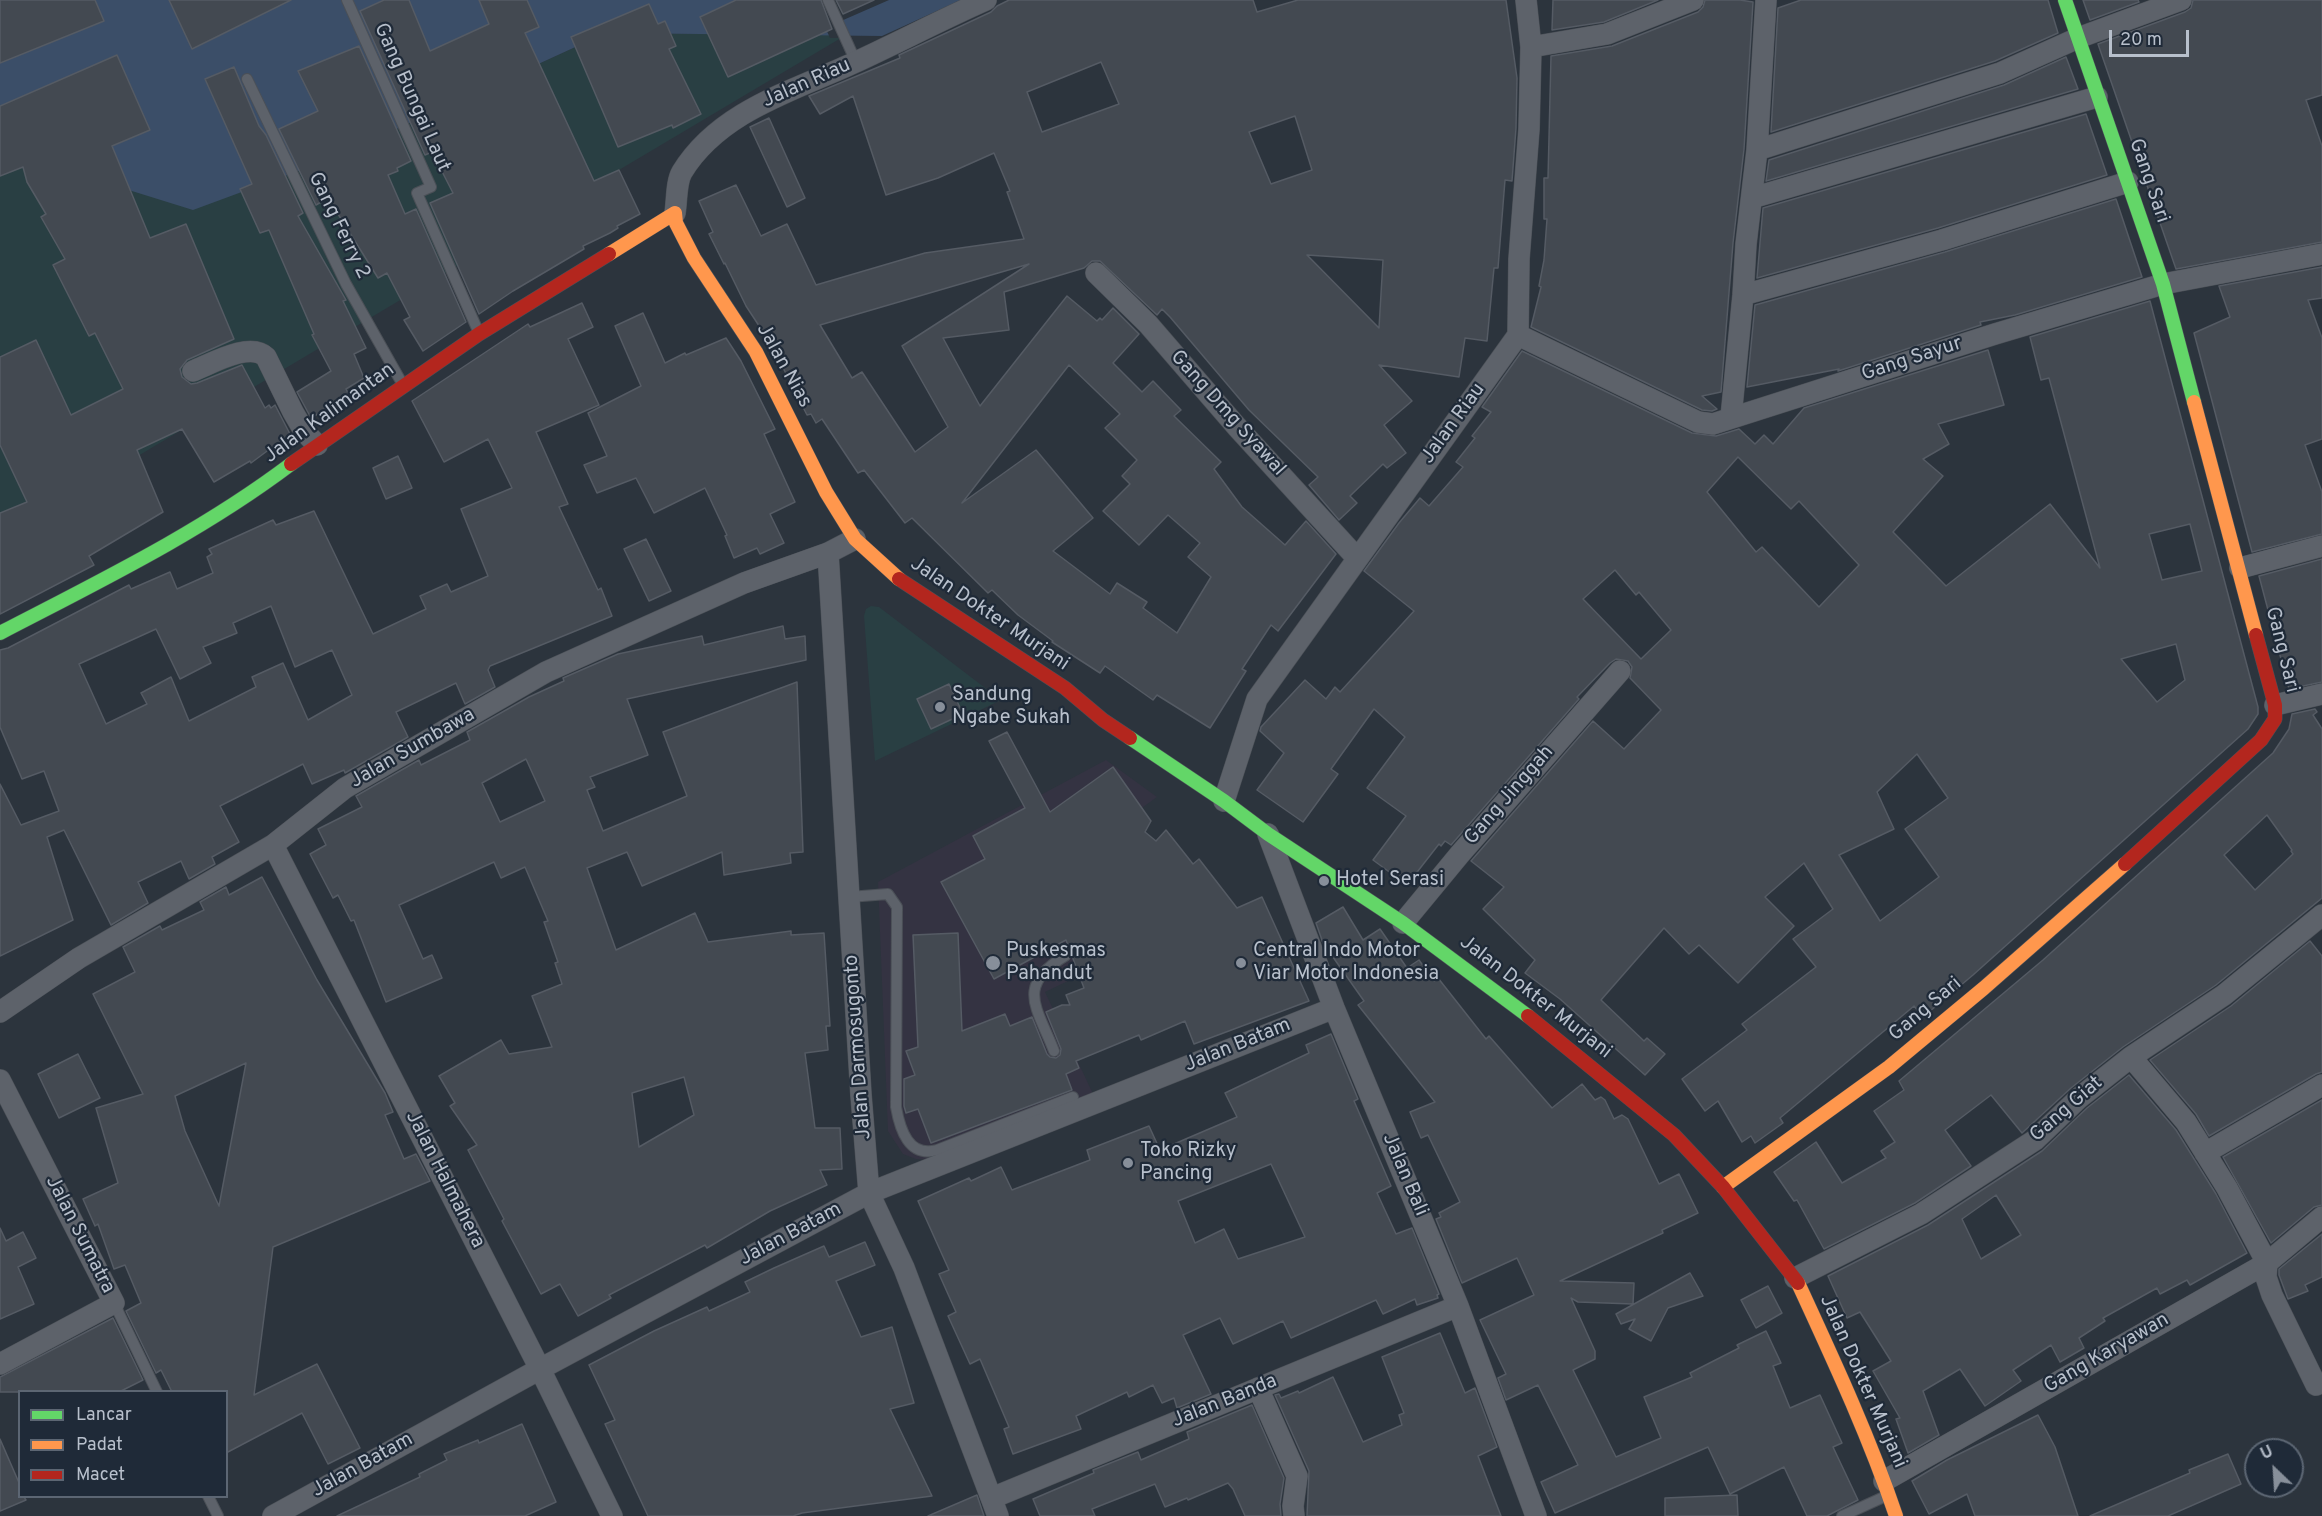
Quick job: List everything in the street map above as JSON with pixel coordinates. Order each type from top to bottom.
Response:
[{"type":"street","name":"Jalan Riau","points":[[675,213],[680,175],[696,153],[718,132],[762,103],[986,0]]},
{"type":"street","points":[[1518,335],[1519,259],[1529,129],[1531,47],[1527,0]]},
{"type":"street","points":[[1531,47],[1607,34],[1693,0]]},
{"type":"street","points":[[1731,417],[1746,244],[1757,150],[1766,0]]},
{"type":"street","name":"Gang Sari","points":[[1723,1187],[1890,1066],[2072,912],[2261,740],[2275,719],[2275,705],[2240,568],[2163,284],[2065,0]]},
{"type":"street","points":[[1757,150],[2000,73],[2078,38],[2181,0]]},
{"type":"street","points":[[1752,198],[2097,97]]},
{"type":"street","points":[[1743,294],[1942,240],[2128,182]]},
{"type":"street","name":"Jalan Kalimantan","points":[[0,633],[145,558],[252,494],[317,445],[479,334],[675,213]]},
{"type":"street","name":"Jalan Nias","points":[[675,213],[676,223],[694,258],[756,352],[826,492],[855,539]]},
{"type":"street","name":"Gang Sayur","points":[[1518,335],[1698,422],[1713,424],[1995,334],[2163,284],[2322,254]]},
{"type":"street","name":"Gang Dmg Syawal","points":[[1096,273],[1148,324],[1230,419],[1356,557]]},
{"type":"street","name":"Jalan Riau","points":[[1224,801],[1257,699],[1356,557],[1454,426],[1518,335]]},
{"type":"street","points":[[193,371],[244,351],[262,352],[304,431],[317,445]]},
{"type":"street","name":"Jalan Sumbawa","points":[[0,1012],[79,958],[273,845],[345,788],[546,672],[744,583],[828,553],[855,539]]},
{"type":"street","name":"Jalan Dokter Murjani","points":[[855,539],[894,576],[1065,688],[1102,720],[1403,923],[1591,1066],[1674,1135],[1723,1187],[1795,1278],[1830,1352],[1887,1488],[1896,1516]]},
{"type":"street","points":[[2240,568],[2322,546]]},
{"type":"street","name":"Jalan Darmosugonto","points":[[828,553],[869,1193],[904,1268],[995,1507]]},
{"type":"street","name":"Gang Jinggah","points":[[1403,923],[1460,854],[1620,672]]},
{"type":"street","points":[[2275,705],[2322,694]]},
{"type":"street","name":"Jalan Bali","points":[[1268,834],[1334,1008],[1458,1306],[1536,1516]]},
{"type":"street","name":"Jalan Halmahera","points":[[273,845],[540,1369],[612,1516]]},
{"type":"street","name":"Gang Giat","points":[[1795,1278],[1921,1214],[2035,1140],[2079,1098],[2131,1057],[2224,995],[2322,915]]},
{"type":"street","name":"Jalan Batam","points":[[273,1516],[540,1369],[869,1193],[1074,1100],[1334,1008]]},
{"type":"street","points":[[2131,1057],[2186,1122],[2227,1188],[2267,1263],[2266,1277],[2272,1295],[2316,1385]]},
{"type":"street","name":"Jalan Sumatra","points":[[0,1080],[114,1304]]},
{"type":"street","points":[[2205,1153],[2322,1085]]},
{"type":"street","name":"Gang Karyawan","points":[[1887,1488],[2267,1263],[2322,1217]]},
{"type":"street","points":[[0,1364],[114,1304]]},
{"type":"street","name":"Jalan Banda","points":[[995,1507],[1258,1388],[1458,1306]]},
{"type":"street","points":[[1258,1388],[1298,1476],[1293,1506],[1294,1516]]},
{"type":"lane","name":"Gang Bungai Laut","points":[[347,0],[431,187],[417,193],[479,334]]},
{"type":"lane","points":[[828,0],[855,62]]},
{"type":"lane","name":"Gang Ferry 2","points":[[247,79],[346,284],[403,385]]},
{"type":"lane","points":[[849,897],[888,894],[897,907],[896,1107],[909,1142],[917,1151],[927,1153],[937,1150],[1074,1100]]},
{"type":"lane","points":[[1054,1051],[1033,999],[1033,989],[1036,980],[1048,966],[1065,956]]},
{"type":"lane","name":"Jalan Sumatra","points":[[114,1304],[156,1390]]},
{"type":"lane","points":[[1842,1516],[1887,1488]]},
{"type":"lane","points":[[209,1498],[218,1516]]},
{"type":"shaded area","name":"Puskesmas Pahandut","points":[[1106,760],[1157,797],[1096,841],[1166,934],[1045,992],[1094,1096],[930,1160],[916,1159],[903,1154],[888,1131],[878,882]]},
{"type":"green space","points":[[606,33],[846,35],[0,538],[0,150],[331,159]]},
{"type":"green space","points":[[871,606],[879,607],[1001,700],[875,761],[864,616],[866,609]]},
{"type":"water","points":[[0,0],[961,0],[882,36],[606,33],[331,159],[193,210],[0,150]]},
{"type":"pier","points":[[813,0],[889,0],[841,21],[848,38],[830,38]]},
{"type":"building","points":[[0,0],[95,0],[104,21],[0,63]]},
{"type":"building","points":[[169,0],[291,0],[192,49]]},
{"type":"building","points":[[384,0],[409,0],[430,51],[489,24],[479,0],[527,0],[539,27],[525,33],[594,181],[619,170],[640,214],[617,226],[618,228],[610,233],[583,246],[584,249],[479,314],[430,203],[453,193],[432,152],[425,155],[360,11]]},
{"type":"building","points":[[736,0],[821,0],[832,29],[728,77],[700,17]]},
{"type":"building","points":[[836,0],[874,0],[843,14]]},
{"type":"building","points":[[1009,0],[1253,0],[1257,12],[1298,0],[1506,0],[1517,78],[1516,128],[1512,181],[1505,180],[1498,268],[1494,268],[1487,341],[1465,338],[1459,377],[1379,365],[1412,401],[1384,425],[1406,453],[1387,468],[1383,464],[1350,496],[1357,503],[1339,520],[1309,485],[1318,477],[1249,410],[1162,309],[1157,315],[1100,261],[1092,261],[1084,268],[1004,292],[1009,330],[943,338],[980,406],[1067,296],[1097,321],[1100,318],[1102,320],[1113,308],[1139,334],[1113,363],[1142,392],[1153,381],[1181,410],[1174,416],[1221,462],[1214,469],[1242,507],[1285,545],[1306,521],[1336,554],[1278,631],[1271,625],[1242,669],[1246,671],[1210,728],[1157,695],[1153,700],[1105,666],[1100,673],[1052,642],[1018,615],[992,590],[988,593],[912,518],[905,523],[864,470],[858,473],[822,419],[816,423],[811,414],[807,415],[771,344],[746,306],[724,264],[709,234],[713,232],[699,201],[736,185],[761,236],[787,224],[816,285],[925,253],[1024,239],[1007,192],[1010,191],[994,153],[938,178],[886,195],[853,96],[820,114],[809,96],[900,58],[899,55],[991,12]],"holes":[[[1101,62],[1119,104],[1042,132],[1027,92]],[[1295,116],[1312,170],[1271,184],[1249,132]],[[1307,255],[1383,260],[1379,328]],[[1029,264],[902,346],[948,427],[915,452],[862,372],[852,378],[820,325]],[[1069,365],[1120,414],[1105,428],[1137,460],[1122,476],[1130,484],[1103,511],[1139,545],[1168,515],[1200,543],[1188,557],[1211,577],[1177,633],[1143,608],[1147,602],[1117,583],[1110,594],[1053,551],[1093,518],[1036,450],[962,503]]]},
{"type":"building","points":[[1553,0],[1658,0],[1604,22],[1552,30]]},
{"type":"building","points":[[1705,0],[1753,2],[1744,149],[1733,243],[1721,392],[1702,396],[1717,409],[1712,411],[1702,410],[1531,327],[1541,287],[1539,286],[1544,260],[1547,219],[1544,219],[1544,178],[1548,178],[1551,56],[1612,46],[1698,12]]},
{"type":"building","points":[[1801,0],[2048,0],[2058,33],[1995,61],[1771,132],[1778,8]]},
{"type":"building","points":[[2083,0],[2138,0],[2139,2],[2090,20]]},
{"type":"building","points":[[2193,0],[2322,0],[2322,95],[2306,100],[2322,146],[2322,242],[2176,269],[2098,44],[2185,12],[2191,8]]},
{"type":"building","points":[[649,4],[658,24],[665,21],[676,46],[669,49],[701,114],[673,128],[672,125],[618,147],[571,37]]},
{"type":"building","points":[[359,46],[411,161],[388,175],[405,214],[416,209],[466,322],[423,351],[404,320],[410,317],[387,273],[378,278],[328,198],[316,205],[279,129],[318,111],[298,71]]},
{"type":"building","points":[[117,55],[150,130],[112,146],[150,238],[186,224],[234,339],[187,360],[180,369],[182,377],[191,384],[197,383],[242,365],[265,408],[275,405],[290,434],[251,463],[250,461],[214,482],[182,429],[137,450],[163,512],[89,556],[94,565],[0,614],[0,513],[27,502],[0,445],[0,357],[36,340],[71,415],[123,389],[95,333],[89,336],[53,265],[65,259],[41,217],[46,214],[27,182],[23,167],[0,176],[0,106]]},
{"type":"building","points":[[2066,57],[2078,89],[1766,181],[1769,160],[2004,85]]},
{"type":"building","points":[[234,67],[259,126],[266,135],[303,213],[298,216],[346,300],[343,301],[366,348],[354,354],[364,378],[346,389],[349,395],[311,418],[297,392],[331,371],[312,335],[314,334],[269,230],[260,233],[240,189],[252,184],[205,79]]},
{"type":"building","points":[[2086,114],[2107,175],[1938,228],[1757,278],[1763,208]]},
{"type":"building","points":[[769,118],[805,198],[787,207],[750,127]]},
{"type":"building","points":[[2116,199],[2142,277],[2015,315],[1980,322],[1981,325],[1838,371],[1839,369],[1747,387],[1755,305],[1945,252]]},
{"type":"building","points":[[2322,267],[2322,298],[2308,300],[2322,338],[2322,439],[2305,445],[2322,492],[2322,534],[2252,552],[2194,333],[2230,317],[2219,286]]},
{"type":"building","points":[[2150,301],[2258,714],[2248,729],[1973,975],[1923,1017],[1914,1006],[1780,1118],[1783,1123],[1755,1143],[1751,1136],[1742,1142],[1718,1101],[1705,1111],[1682,1079],[1747,1030],[1742,1024],[1816,967],[1793,939],[1833,909],[1804,863],[1765,897],[1794,926],[1738,983],[1699,945],[1689,954],[1664,928],[1601,1000],[1644,1041],[1647,1038],[1665,1054],[1645,1075],[1560,999],[1525,973],[1535,960],[1483,909],[1504,887],[1471,861],[1593,721],[1624,749],[1661,710],[1630,678],[1632,667],[1628,661],[1616,659],[1610,663],[1577,697],[1579,699],[1451,845],[1445,841],[1441,846],[1439,844],[1407,885],[1373,860],[1406,816],[1367,788],[1405,737],[1374,709],[1331,769],[1338,774],[1303,822],[1257,790],[1284,753],[1260,731],[1261,727],[1305,680],[1326,699],[1335,687],[1340,692],[1414,611],[1364,571],[1420,498],[1429,506],[1463,467],[1456,462],[1475,438],[1472,436],[1491,412],[1482,407],[1522,351],[1692,433],[1716,436],[1739,429],[1755,444],[1764,435],[1773,444],[1804,408],[1988,350],[2004,405],[1938,424],[1949,444],[1923,459],[1943,476],[1893,532],[1946,586],[2050,504],[2100,568],[2049,378],[2041,380],[2030,337]],"holes":[[[1738,457],[1791,509],[1799,501],[1859,565],[1819,607],[1762,547],[1756,552],[1707,492]],[[2190,524],[2202,571],[2162,580],[2149,534]],[[1615,570],[1636,595],[1639,592],[1671,630],[1641,659],[1583,599]],[[2176,644],[2185,680],[2157,702],[2121,659]],[[1917,754],[1948,798],[1905,829],[1939,877],[1880,921],[1839,855],[1894,829],[1877,792]]]},
{"type":"building","points":[[582,303],[593,327],[568,339],[599,405],[536,432],[568,504],[559,507],[598,590],[601,588],[612,616],[490,666],[488,670],[495,687],[465,704],[456,683],[396,712],[408,737],[345,773],[344,770],[312,784],[303,764],[220,806],[239,842],[212,857],[215,864],[189,879],[181,861],[138,882],[148,903],[111,925],[64,830],[47,837],[73,920],[0,956],[0,784],[21,825],[59,811],[44,771],[22,779],[0,727],[0,650],[8,648],[129,585],[131,589],[170,572],[177,589],[213,573],[207,557],[212,554],[209,549],[273,520],[276,525],[314,511],[373,634],[426,609],[420,596],[447,584],[451,592],[488,576],[461,509],[512,488],[488,439],[444,462],[412,401],[528,324],[530,327]],"holes":[[[271,606],[295,667],[332,650],[352,695],[308,720],[283,663],[252,677],[256,687],[189,721],[171,677],[141,693],[147,704],[106,724],[79,664],[156,629],[180,679],[211,663],[203,647],[237,633],[233,623]]]},
{"type":"building","points":[[643,313],[665,363],[726,338],[741,361],[775,429],[764,434],[795,502],[770,514],[784,543],[760,554],[757,548],[734,558],[725,536],[727,535],[705,488],[654,513],[636,478],[597,493],[584,465],[607,456],[588,413],[641,386],[615,326]]},
{"type":"building","points":[[398,456],[412,488],[386,499],[373,468]]},
{"type":"building","points":[[646,539],[671,591],[649,601],[624,549]]},
{"type":"building","points":[[2322,559],[2322,682],[2289,689],[2259,576]]},
{"type":"building","points":[[783,626],[785,639],[805,636],[806,660],[627,699],[648,755],[590,777],[595,787],[587,790],[603,831],[687,796],[663,732],[797,682],[803,852],[790,853],[791,863],[724,875],[722,852],[642,886],[627,852],[587,868],[616,950],[695,913],[708,942],[791,931],[791,935],[824,933],[830,1026],[826,1026],[828,1050],[805,1053],[815,1128],[840,1128],[842,1169],[820,1170],[827,1185],[770,1211],[707,1248],[705,1245],[609,1295],[611,1298],[578,1316],[560,1284],[541,1294],[468,1150],[477,1145],[450,1106],[455,1103],[439,1076],[501,1040],[509,1054],[552,1047],[532,996],[562,984],[555,963],[558,962],[544,922],[548,921],[525,867],[501,878],[494,862],[399,905],[423,959],[432,955],[442,978],[386,1002],[354,920],[351,921],[338,895],[333,898],[310,854],[326,845],[318,829],[362,807],[356,796],[419,760],[421,765],[470,740],[467,732],[529,697],[564,681],[563,678],[618,654],[702,636],[704,645]],"holes":[[[526,759],[545,801],[500,822],[482,783]],[[684,1077],[694,1115],[639,1147],[632,1093]]]},
{"type":"building","name":"Sandung Ngabe Sukah","points":[[949,684],[963,714],[931,729],[917,699]]},
{"type":"building","points":[[2315,709],[2317,712],[2313,715],[2322,729],[2322,898],[2216,985],[2123,1047],[2071,1088],[2022,1133],[1991,1095],[1945,1130],[1971,1166],[1915,1203],[1824,1249],[1797,1200],[1794,1201],[1774,1172],[1816,1142],[1842,1183],[1886,1158],[1881,1151],[1895,1142],[1874,1111],[1904,1090],[1899,1081],[2043,960],[2273,753],[2289,729],[2292,714]],"holes":[[[2267,815],[2293,854],[2255,890],[2224,855]]]},
{"type":"building","points":[[1007,732],[1050,812],[1113,767],[1151,821],[1145,832],[1156,841],[1166,830],[1193,864],[1199,859],[1237,908],[1262,897],[1309,1001],[1194,1044],[1185,1021],[1141,1040],[1139,1035],[1076,1061],[1079,1068],[1066,1074],[1072,1090],[931,1143],[918,1109],[906,1113],[904,1106],[904,1079],[915,1075],[906,1051],[918,1047],[913,935],[958,933],[962,1031],[1005,1014],[1010,1026],[1032,1017],[1047,1054],[1056,1058],[1060,1055],[1061,1049],[1046,1012],[1062,1005],[1070,1005],[1066,995],[1084,988],[1066,940],[994,979],[941,882],[985,859],[973,836],[1025,808],[989,741]]},
{"type":"building","points":[[262,877],[317,980],[385,1093],[393,1112],[385,1115],[404,1159],[416,1154],[430,1181],[273,1247],[254,1395],[317,1364],[360,1448],[328,1464],[302,1413],[228,1452],[228,1390],[171,1390],[161,1370],[156,1373],[126,1311],[141,1303],[125,1265],[114,1269],[98,1224],[95,1226],[83,1199],[118,1183],[96,1108],[143,1094],[93,994],[135,972],[123,947],[160,926],[162,930],[204,910],[200,902],[226,887],[229,895]],"holes":[[[246,1063],[219,1206],[185,1131],[175,1096]]]},
{"type":"building","points":[[1343,907],[1363,940],[1380,929],[1407,968],[1419,960],[1434,981],[1438,978],[1486,1039],[1489,1036],[1552,1108],[1582,1084],[1595,1100],[1601,1097],[1605,1100],[1614,1119],[1622,1115],[1628,1119],[1659,1184],[1679,1174],[1698,1213],[1662,1230],[1663,1233],[1560,1281],[1634,1283],[1633,1304],[1578,1302],[1571,1298],[1595,1351],[1595,1359],[1573,1370],[1616,1457],[1661,1438],[1644,1397],[1692,1377],[1690,1373],[1739,1348],[1737,1345],[1766,1331],[1781,1363],[1773,1366],[1790,1408],[1820,1395],[1842,1443],[1833,1447],[1858,1500],[1827,1516],[1807,1516],[1784,1467],[1730,1494],[1708,1447],[1555,1513],[1541,1482],[1578,1465],[1538,1385],[1506,1400],[1498,1378],[1506,1374],[1480,1320],[1534,1295],[1517,1258],[1462,1283],[1436,1219],[1441,1217],[1439,1213],[1460,1202],[1428,1135],[1421,1138],[1410,1112],[1435,1102],[1358,1005],[1364,1001],[1323,943],[1316,923]]},
{"type":"building","points":[[2310,941],[2322,956],[2322,1072],[2209,1136],[2196,1114],[2150,1060],[2231,1006]]},
{"type":"building","points":[[1331,1034],[1358,1099],[1354,1101],[1391,1186],[1377,1193],[1396,1234],[1412,1228],[1439,1294],[1438,1298],[1417,1305],[1415,1299],[1383,1314],[1376,1300],[1291,1338],[1283,1321],[1233,1344],[1220,1318],[1183,1335],[1211,1394],[1177,1408],[1174,1398],[1162,1403],[1153,1385],[1129,1397],[1127,1392],[1076,1416],[1081,1429],[1013,1454],[1004,1429],[1009,1427],[980,1359],[970,1364],[948,1316],[956,1312],[939,1274],[949,1270],[918,1201],[969,1178],[971,1181],[1001,1167],[1012,1190],[1090,1160],[1087,1150],[1149,1126],[1160,1150],[1237,1117],[1225,1093],[1309,1053],[1306,1045]],"holes":[[[1271,1164],[1305,1237],[1238,1259],[1224,1229],[1195,1243],[1178,1201]]]},
{"type":"building","points":[[78,1054],[100,1098],[59,1118],[38,1074]]},
{"type":"building","points":[[2129,1075],[2176,1130],[2216,1194],[2247,1253],[2190,1285],[2187,1280],[2160,1294],[2157,1288],[2103,1318],[2105,1321],[2079,1338],[2084,1348],[2060,1362],[2051,1345],[2013,1370],[2021,1381],[1985,1406],[1960,1369],[1923,1391],[1939,1435],[1908,1453],[1896,1419],[1900,1418],[1873,1371],[1891,1361],[1860,1312],[1847,1318],[1828,1276],[1928,1225],[2042,1151],[2087,1108]],"holes":[[[1996,1195],[2021,1235],[1981,1259],[1962,1219]]]},
{"type":"building","points":[[2322,1100],[2322,1205],[2314,1207],[2271,1243],[2223,1157]]},
{"type":"building","points":[[0,1228],[6,1241],[23,1232],[36,1258],[18,1267],[34,1304],[0,1319]]},
{"type":"building","points":[[2322,1234],[2322,1277],[2305,1285],[2308,1291],[2288,1299],[2279,1269]]},
{"type":"building","points":[[865,1242],[875,1265],[836,1281],[861,1337],[892,1327],[914,1403],[890,1409],[932,1496],[793,1516],[648,1516],[605,1424],[615,1420],[589,1365],[654,1331],[707,1307],[709,1311],[750,1292],[745,1282],[774,1268],[824,1246],[829,1257]]},
{"type":"building","points":[[1690,1273],[1703,1296],[1668,1308],[1651,1341],[1629,1329],[1635,1319],[1621,1324],[1616,1314]]},
{"type":"building","points":[[1768,1286],[1782,1313],[1756,1328],[1741,1300]]},
{"type":"building","points":[[113,1318],[143,1380],[123,1390],[0,1392],[0,1377]]},
{"type":"building","points":[[1440,1333],[1465,1393],[1475,1388],[1497,1447],[1478,1456],[1501,1516],[1307,1516],[1309,1471],[1275,1395],[1279,1394],[1281,1398],[1298,1391],[1299,1393],[1333,1377],[1363,1442],[1402,1425],[1399,1415],[1404,1413],[1382,1357]]},
{"type":"building","points":[[1252,1405],[1284,1478],[1280,1504],[1281,1516],[1245,1516],[1228,1483],[1165,1507],[1155,1484],[1092,1509],[1095,1516],[1040,1516],[1033,1499],[1094,1473],[1093,1470],[1138,1452],[1141,1460],[1189,1439],[1187,1432]]},
{"type":"building","points":[[2038,1415],[2055,1447],[2078,1516],[1975,1516],[1967,1494],[1929,1514],[1912,1481],[1947,1460]]},
{"type":"building","points":[[522,1424],[556,1502],[525,1516],[337,1516],[420,1477],[419,1474],[447,1460],[444,1454],[478,1440],[479,1443]]},
{"type":"building","points":[[0,1439],[18,1480],[18,1498],[26,1500],[0,1511]]},
{"type":"building","points":[[2228,1454],[2241,1484],[2168,1516],[2090,1516],[2190,1473],[2189,1470]]},
{"type":"building","points":[[977,1495],[984,1516],[928,1516]]},
{"type":"building","points":[[1737,1495],[1738,1516],[1665,1516],[1665,1498]]},
{"type":"traffic: fast","points":[[2065,0],[2163,284],[2194,402]]},
{"type":"traffic: fast","points":[[0,633],[186,534],[257,489],[291,464]]},
{"type":"traffic: fast","points":[[1130,738],[1224,801],[1268,834],[1403,923],[1528,1016]]},
{"type":"traffic: slow","points":[[609,254],[675,213],[676,223],[694,258],[756,352],[826,492],[855,539],[899,579]]},
{"type":"traffic: slow","points":[[2194,402],[2256,635]]},
{"type":"traffic: slow","points":[[1723,1187],[1889,1067],[1984,988],[2125,864]]},
{"type":"traffic: slow","points":[[1798,1283],[1862,1427],[1896,1516]]},
{"type":"traffic: jam","points":[[291,464],[479,334],[609,254]]},
{"type":"traffic: jam","points":[[899,579],[1065,688],[1103,720],[1130,738]]},
{"type":"traffic: jam","points":[[2125,864],[2261,740],[2275,719],[2275,705],[2256,635]]},
{"type":"traffic: jam","points":[[1528,1016],[1674,1135],[1723,1187],[1798,1283]]},
{"type":"place","name":"Sandung Ngabe Sukah","points":[[940,707]]},
{"type":"place","name":"Hotel Serasi","points":[[1324,881]]},
{"type":"place","name":"Puskesmas Pahandut","points":[[993,963]]},
{"type":"place","name":"Central Indo Motor Viar Motor Indonesia","points":[[1241,963]]},
{"type":"place","name":"Toko Rizky Pancing","points":[[1128,1163]]}]
